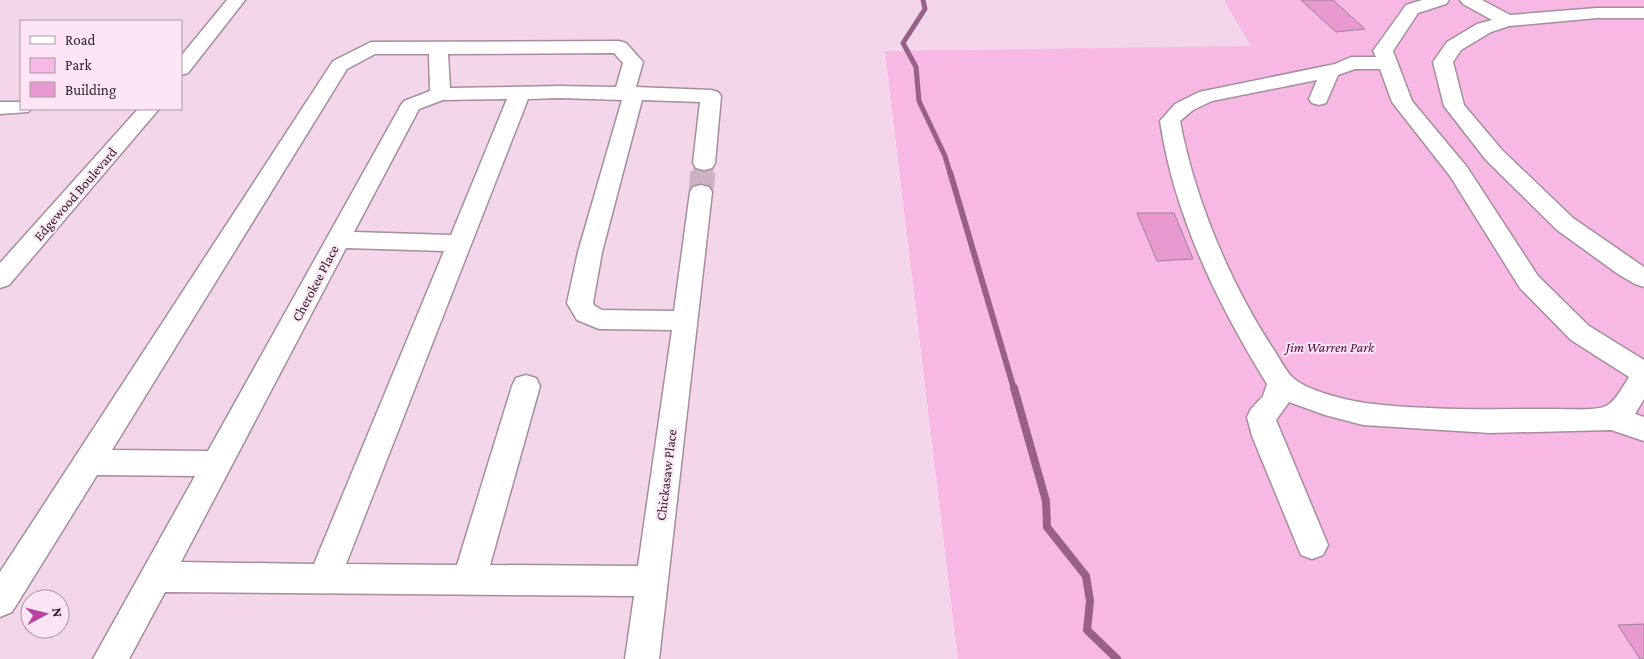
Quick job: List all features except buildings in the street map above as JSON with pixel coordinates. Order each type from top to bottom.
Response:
[{"type":"street","points":[[182,68],[236,0]]},
{"type":"street","points":[[1469,0],[1507,21]]},
{"type":"street","points":[[1581,0],[1596,13]]},
{"type":"street","points":[[1424,2],[1412,9],[1383,51],[1402,102],[1459,172],[1529,282],[1580,333],[1644,374],[1623,409],[1611,418]]},
{"type":"street","points":[[1644,13],[1596,13],[1507,21],[1484,28],[1454,46],[1443,62],[1454,106],[1494,155],[1565,224],[1626,268],[1644,278]]},
{"type":"street","points":[[0,602],[340,66],[370,48],[619,47],[634,62],[616,154],[590,252],[580,303],[586,313],[600,319],[686,321]]},
{"type":"street","points":[[438,48],[440,94]]},
{"type":"street","points":[[1387,62],[1333,64],[1288,78],[1206,96],[1187,104],[1170,121],[1183,175],[1199,228],[1246,328],[1281,383],[1291,390],[1325,404],[1363,414],[1410,418],[1490,420],[1584,420],[1611,418],[1644,428]]},
{"type":"street","points":[[1319,99],[1333,64]]},
{"type":"street","points":[[324,578],[520,93]]},
{"type":"street","name":"Cherokee Place","points":[[110,659],[218,464],[411,105],[440,94],[629,93],[711,96],[704,163]]},
{"type":"street","points":[[0,108],[20,108]]},
{"type":"street","name":"Edgewood Boulevard","points":[[0,279],[149,110]]},
{"type":"street","points":[[1446,158],[1494,155]]},
{"type":"street","name":"Chickasaw Place","points":[[642,659],[701,192]]},
{"type":"street","points":[[338,240],[460,243]]},
{"type":"street","points":[[1281,383],[1274,402],[1261,417],[1312,545]]},
{"type":"street","points":[[469,580],[526,386]]},
{"type":"street","points":[[88,462],[218,464]]},
{"type":"street","points":[[156,578],[652,581]]},
{"type":"green space","name":"Jim Warren Park","points":[[1224,0],[1644,0],[1644,659],[958,659],[885,51],[1251,46]]},
{"type":"waterway","points":[[923,0],[925,9],[903,43],[916,67],[919,101],[945,156],[950,173]]},
{"type":"waterway","points":[[950,172],[1014,389]]},
{"type":"waterway","points":[[1014,388],[1046,501],[1047,527],[1086,576],[1090,601],[1087,630],[1117,659]]},
{"type":"tunnel","points":[[703,173],[704,163]]},
{"type":"tunnel","points":[[701,192],[703,172]]}]
